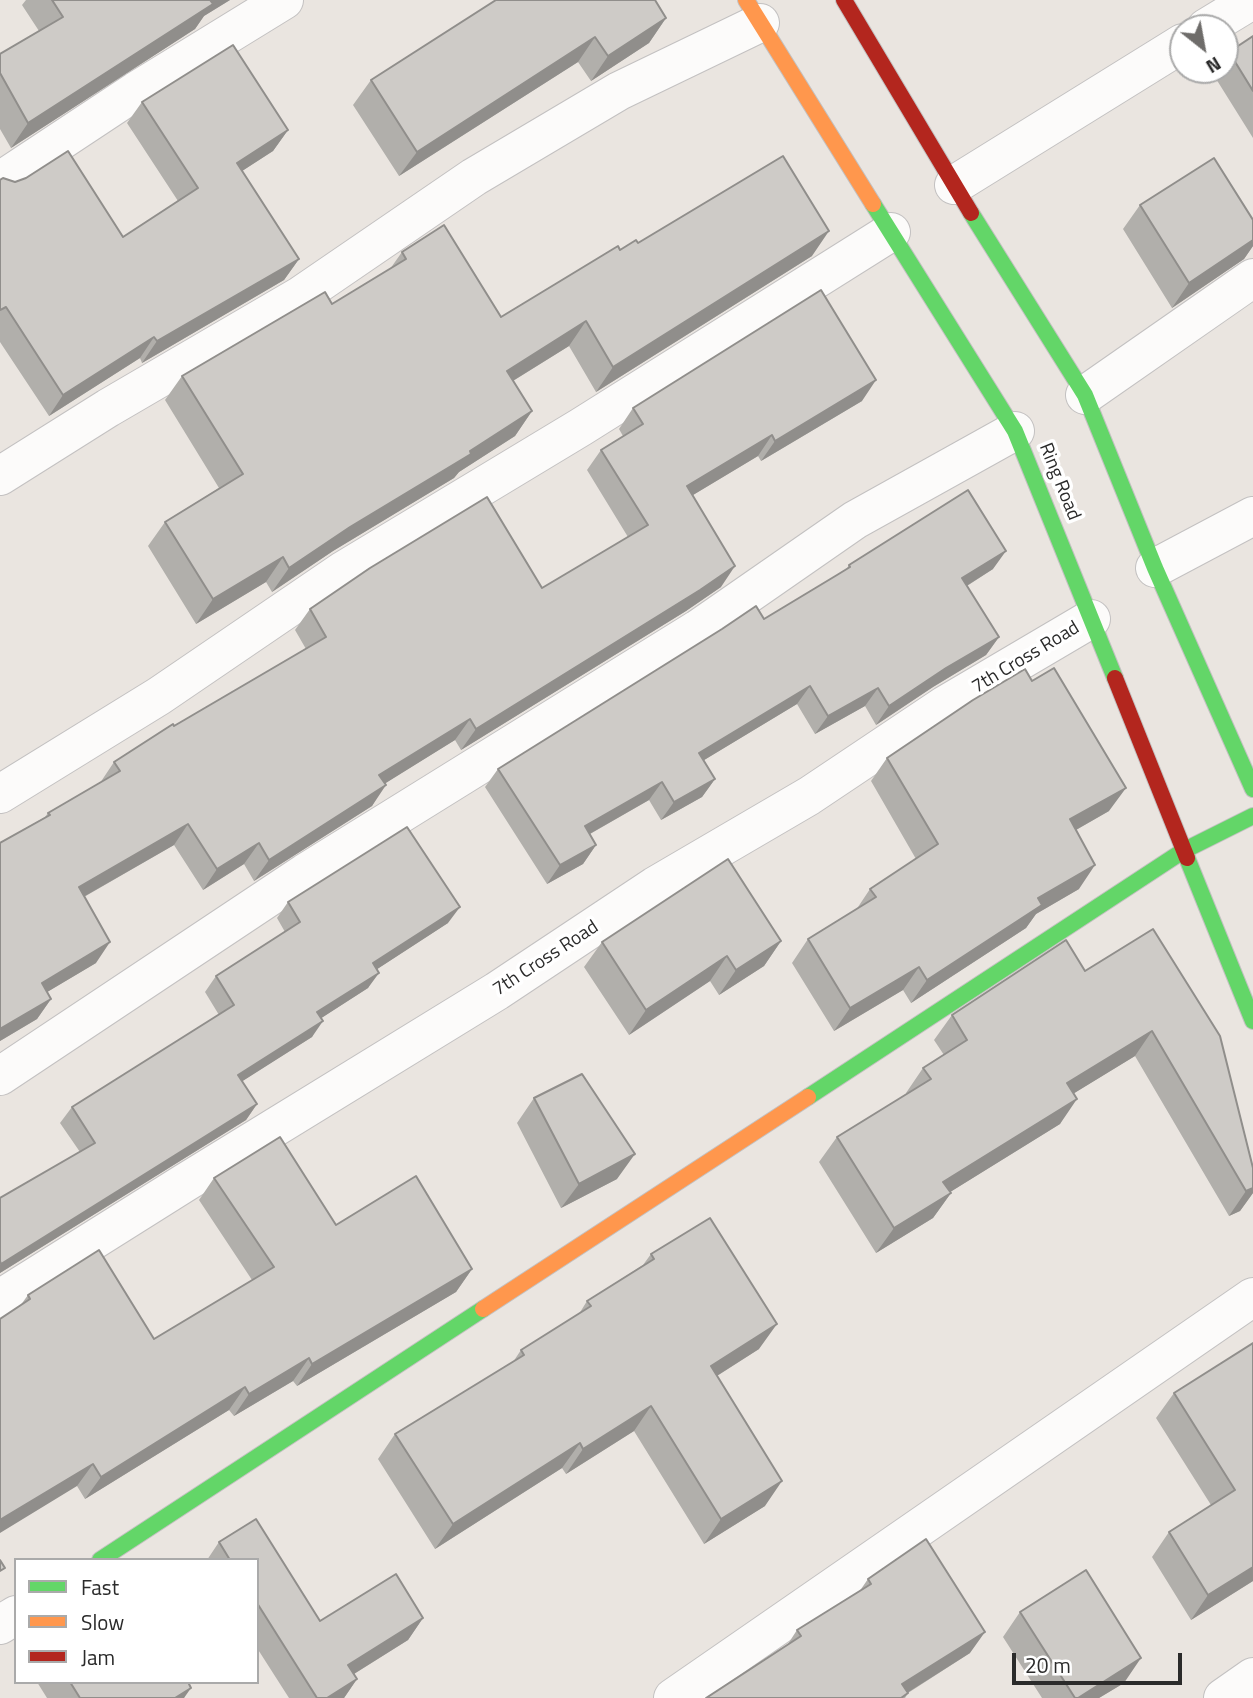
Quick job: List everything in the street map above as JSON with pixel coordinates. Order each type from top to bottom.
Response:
[{"type":"main road","points":[[844,0],[954,185],[1085,395],[1155,568],[1253,789]]},
{"type":"main road","name":"Ring Road","points":[[753,12],[1015,432],[1253,1021]]},
{"type":"main road","points":[[103,1558],[1183,851],[1253,816]]},
{"type":"street","points":[[0,181],[136,91],[284,0]]},
{"type":"street","points":[[1229,14],[1252,0]]},
{"type":"street","points":[[0,476],[108,408],[300,296],[474,177],[753,12]]},
{"type":"street","points":[[954,185],[1169,52]]},
{"type":"street","points":[[0,794],[159,696],[344,570],[581,427],[891,232]]},
{"type":"street","points":[[1085,395],[1253,278]]},
{"type":"street","points":[[0,1076],[305,873],[698,629],[855,520],[1015,432]]},
{"type":"street","points":[[1155,568],[1253,516]]},
{"type":"street","name":"7th Cross Road","points":[[0,1299],[497,991],[655,886],[809,796],[945,705],[1091,619]]},
{"type":"street","points":[[673,1698],[1253,1297]]},
{"type":"street","points":[[1223,1698],[1253,1677]]},
{"type":"building","points":[[52,0],[210,0],[213,4],[28,123],[0,73],[0,54],[63,17]]},
{"type":"building","points":[[496,0],[655,0],[666,18],[608,56],[595,37],[417,152],[371,80]]},
{"type":"building","points":[[1253,36],[1253,91],[1239,68],[1239,45]]},
{"type":"building","points":[[233,45],[288,130],[237,163],[299,259],[157,341],[154,337],[63,395],[6,307],[0,310],[0,180],[3,178],[15,182],[26,178],[68,151],[123,237],[198,188],[142,102]]},
{"type":"building","points":[[783,156],[829,231],[613,367],[586,321],[507,371],[532,411],[470,451],[471,454],[350,527],[289,568],[283,557],[213,599],[165,522],[243,474],[182,376],[325,292],[332,304],[406,259],[402,252],[444,225],[501,317],[618,246],[620,250],[636,240],[638,243]]},
{"type":"building","points":[[1214,158],[1253,220],[1253,240],[1189,283],[1140,205]]},
{"type":"building","points":[[821,290],[876,380],[775,441],[772,435],[687,486],[735,566],[476,729],[470,719],[379,775],[386,785],[269,860],[259,843],[217,869],[188,824],[79,887],[110,942],[42,983],[51,999],[0,1029],[0,843],[120,771],[114,762],[173,724],[174,726],[326,637],[310,609],[370,568],[487,497],[542,588],[648,525],[601,450],[643,424],[633,408]]},
{"type":"building","points":[[968,490],[1006,551],[962,578],[999,637],[889,706],[878,688],[828,716],[810,686],[699,753],[715,779],[674,802],[662,782],[585,826],[596,845],[560,865],[498,769],[756,606],[764,619]]},
{"type":"building","points":[[1054,668],[1126,788],[1070,819],[1095,865],[1038,898],[1042,905],[927,980],[919,967],[850,1008],[808,939],[876,897],[870,889],[938,844],[887,758],[973,700],[1025,669],[1032,681]]},
{"type":"building","points":[[407,827],[460,907],[373,963],[379,973],[317,1012],[323,1021],[238,1075],[257,1104],[1,1264],[0,1198],[95,1143],[72,1107],[234,1005],[216,976],[300,922],[288,902]]},
{"type":"building","points":[[728,859],[781,941],[736,970],[727,956],[646,1010],[602,942]]},
{"type":"building","points":[[1153,929],[1220,1036],[1253,1168],[1253,1188],[1246,1191],[1152,1031],[1067,1083],[1077,1099],[943,1182],[951,1193],[894,1228],[837,1137],[931,1079],[923,1068],[967,1040],[952,1015],[1066,940],[1085,971]]},
{"type":"building","points":[[582,1074],[635,1154],[579,1184],[534,1098]]},
{"type":"building","points":[[280,1137],[336,1225],[416,1176],[472,1269],[312,1364],[309,1358],[249,1394],[245,1387],[101,1477],[93,1464],[0,1520],[0,1319],[30,1299],[28,1295],[99,1250],[154,1339],[274,1267],[214,1178]]},
{"type":"building","points":[[710,1218],[777,1324],[711,1366],[782,1481],[721,1519],[651,1406],[583,1449],[580,1443],[453,1524],[395,1434],[524,1355],[521,1350],[591,1306],[587,1301],[654,1259],[651,1254]]},
{"type":"building","points":[[1253,1343],[1253,1567],[1208,1595],[1169,1532],[1235,1490],[1174,1393]]},
{"type":"building","points":[[256,1519],[320,1621],[396,1574],[423,1618],[348,1665],[357,1679],[327,1698],[317,1698],[259,1606],[259,1558],[229,1558],[219,1542]]},
{"type":"building","points":[[926,1539],[985,1632],[902,1684],[908,1693],[901,1698],[706,1698],[801,1636],[797,1630],[871,1584],[868,1579]]},
{"type":"building","points":[[1086,1570],[1141,1658],[1075,1698],[1020,1612]]},
{"type":"building","points":[[71,1684],[189,1684],[191,1688],[175,1698],[80,1698]]},
{"type":"traffic: fast","points":[[873,204],[1015,431],[1115,678]]},
{"type":"traffic: fast","points":[[971,213],[1085,395],[1155,568],[1253,789]]},
{"type":"traffic: fast","points":[[808,1097],[1183,851],[1253,816]]},
{"type":"traffic: fast","points":[[1187,858],[1253,1021]]},
{"type":"traffic: fast","points":[[103,1558],[483,1309]]},
{"type":"traffic: slow","points":[[746,0],[873,204]]},
{"type":"traffic: slow","points":[[483,1309],[808,1097]]},
{"type":"traffic: jam","points":[[844,0],[971,213]]},
{"type":"traffic: jam","points":[[1115,678],[1187,858]]}]
